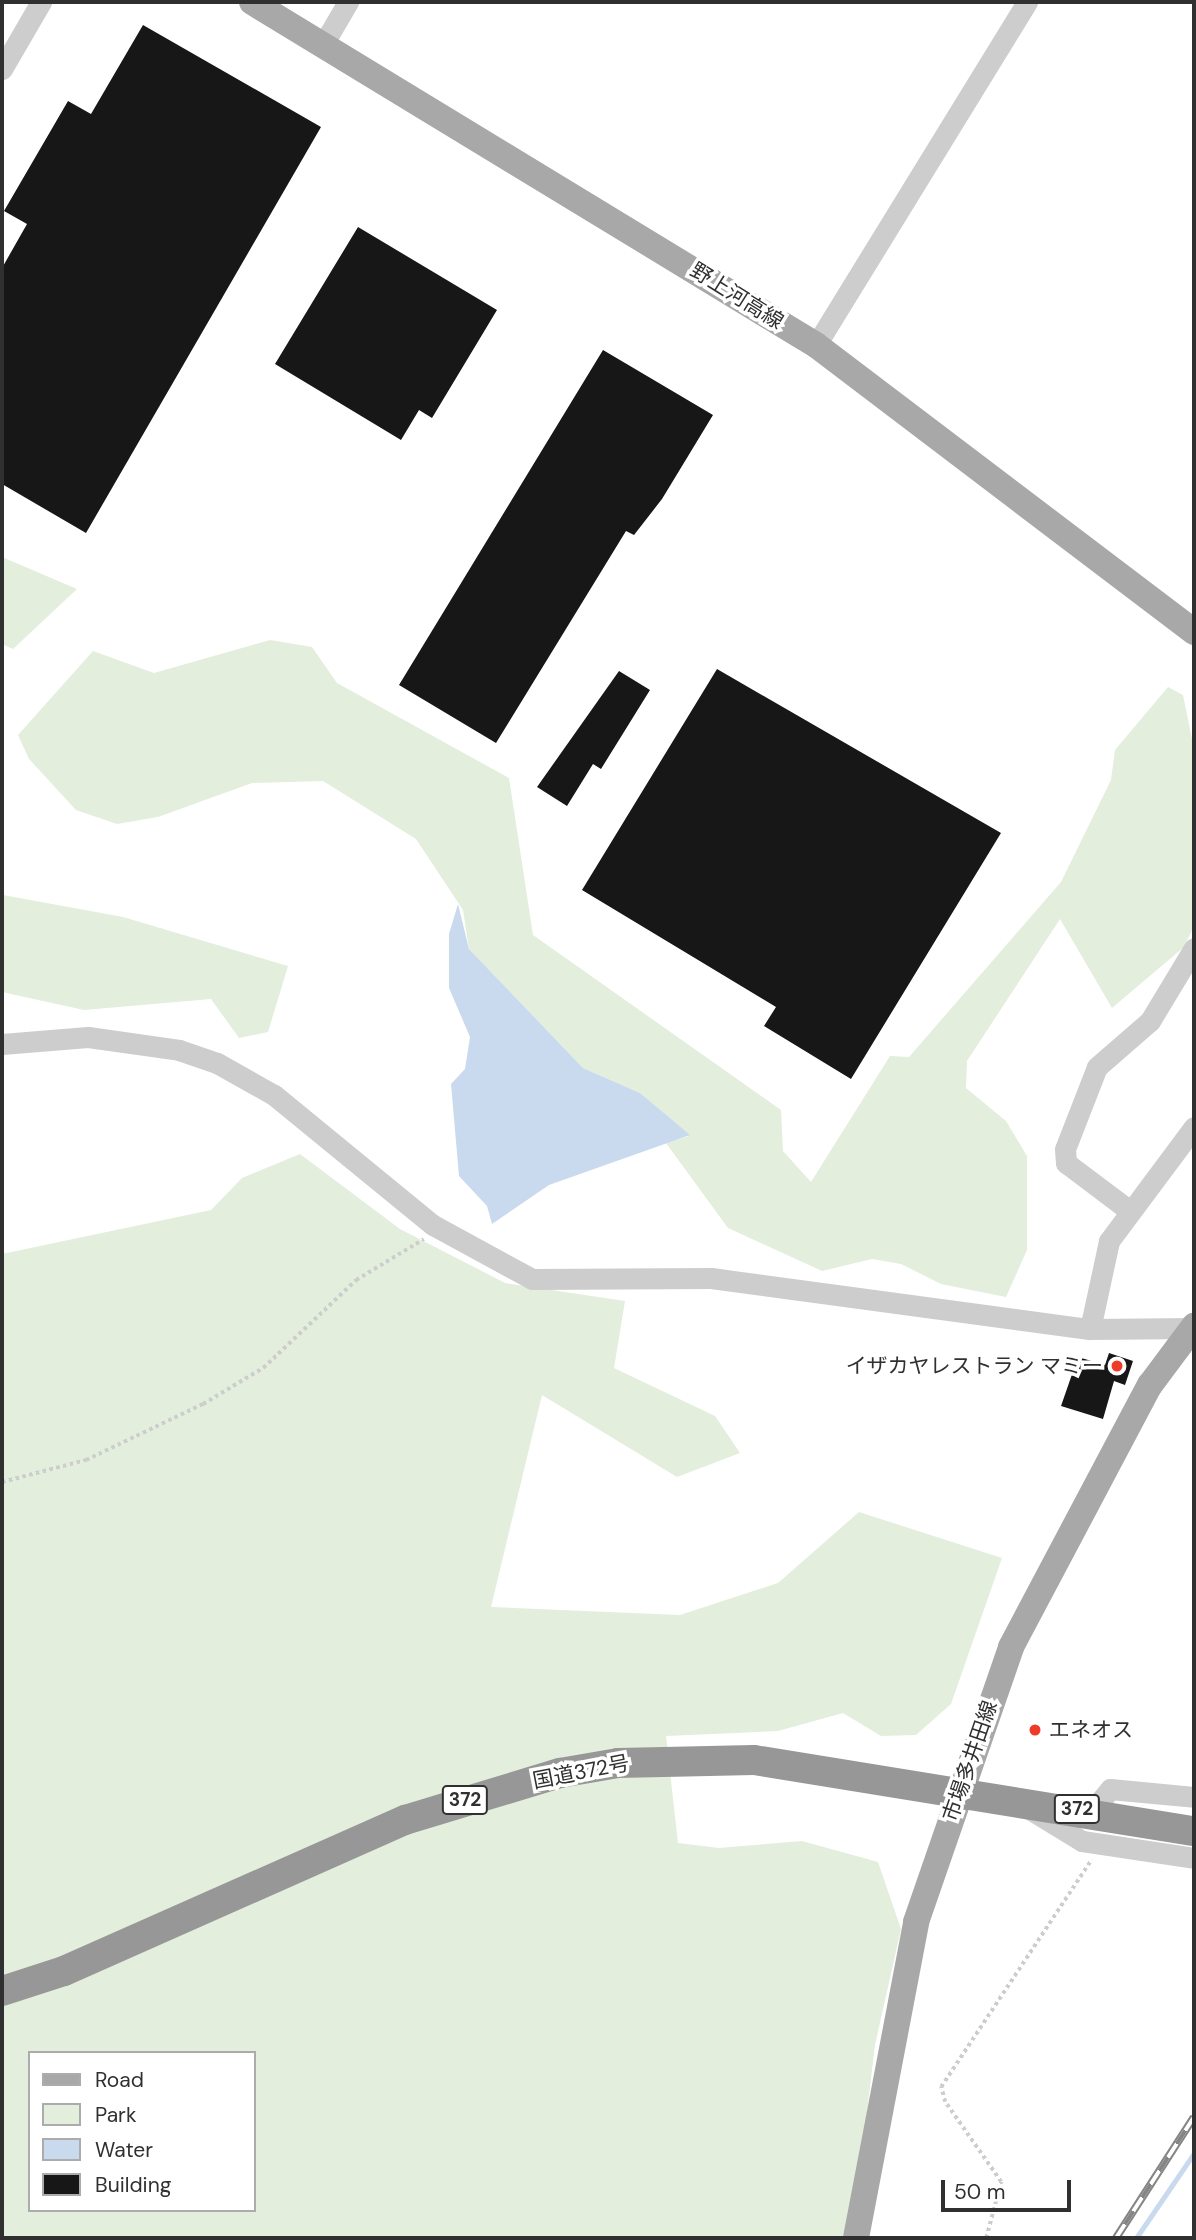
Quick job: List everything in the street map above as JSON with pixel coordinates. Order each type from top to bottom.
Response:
[{"type":"highway","name":"国道372号","points":[[2,1991],[64,1971],[405,1820],[560,1773],[680,1759],[754,1760],[959,1789],[1194,1831]]},
{"type":"main road","name":"野上河高線","points":[[252,2],[324,43],[816,345],[1194,632]]},
{"type":"main road","name":"市場多井田線","points":[[856,2238],[894,2015],[959,1789],[1011,1647],[1069,1528],[1150,1385],[1194,1327]]},
{"type":"street","points":[[2,69],[41,2]]},
{"type":"street","points":[[324,43],[348,2]]},
{"type":"street","points":[[816,345],[1027,2]]},
{"type":"street","points":[[1130,1211],[1066,1163],[1065,1149],[1097,1067],[1150,1021],[1194,948]]},
{"type":"street","points":[[2,1044],[88,1037],[179,1050],[217,1063],[274,1095],[441,1230],[532,1279],[711,1278],[1090,1329],[1194,1327]]},
{"type":"street","points":[[1090,1329],[1109,1241],[1194,1127]]},
{"type":"street","points":[[1091,1812],[1110,1789],[1194,1797]]},
{"type":"street","points":[[1017,1799],[1048,1824],[1102,1846],[1194,1858]]},
{"type":"path","points":[[2,1482],[86,1460],[203,1404],[263,1368],[356,1280],[441,1230]]},
{"type":"path","points":[[986,2238],[1000,2182],[941,2087],[1102,1846]]},
{"type":"green space","points":[[2,557],[77,589],[13,649],[2,644]]},
{"type":"green space","points":[[270,640],[312,647],[337,683],[509,778],[533,935],[781,1110],[783,1151],[811,1182],[890,1056],[909,1057],[1061,882],[1111,780],[1115,750],[1168,687],[1183,695],[1194,749],[1194,926],[1184,947],[1112,1008],[1060,919],[967,1061],[966,1088],[1006,1121],[1027,1156],[1027,1250],[1006,1297],[941,1284],[901,1264],[872,1259],[822,1271],[728,1228],[666,1143],[689,1136],[640,1093],[583,1068],[469,949],[463,910],[416,839],[323,781],[252,783],[158,817],[117,824],[76,810],[29,759],[18,735],[93,651],[154,673]]},
{"type":"green space","points":[[3,895],[123,917],[288,966],[268,1032],[239,1038],[211,999],[84,1010],[2,992]]},
{"type":"green space","points":[[300,1154],[400,1229],[505,1283],[625,1301],[614,1368],[715,1416],[740,1453],[677,1477],[542,1395],[491,1607],[680,1615],[778,1583],[859,1512],[1002,1558],[951,1704],[916,1735],[881,1736],[843,1713],[778,1731],[666,1736],[678,1843],[719,1848],[802,1841],[878,1862],[901,1929],[875,2045],[852,2238],[2,2238],[2,1254],[211,1210],[242,1178]]},
{"type":"water","points":[[458,904],[469,949],[583,1068],[640,1093],[690,1135],[549,1185],[492,1224],[487,1206],[459,1176],[451,1084],[465,1069],[470,1037],[449,988],[449,934]]},
{"type":"building","points":[[143,25],[321,127],[86,533],[2,484],[2,268],[27,224],[4,211],[68,101],[91,114]]},
{"type":"building","points":[[358,227],[497,310],[432,418],[419,410],[401,440],[275,364]]},
{"type":"building","points":[[603,350],[713,415],[662,499],[634,535],[626,531],[496,743],[399,685]]},
{"type":"building","points":[[717,669],[1001,833],[851,1079],[764,1026],[776,1007],[582,890]]},
{"type":"building","points":[[619,671],[650,690],[601,769],[593,764],[567,806],[537,787]]},
{"type":"building","points":[[1109,1353],[1133,1361],[1125,1385],[1114,1381],[1103,1419],[1061,1406],[1078,1357],[1105,1365]]},
{"type":"waterway","points":[[1136,2238],[1194,2153]]},
{"type":"railway","points":[[1116,2238],[1194,2117]]},
{"type":"place","name":"イザカヤレストラン マミー","points":[[1117,1366]]},
{"type":"place","name":"エネオス","points":[[1035,1730]]}]
